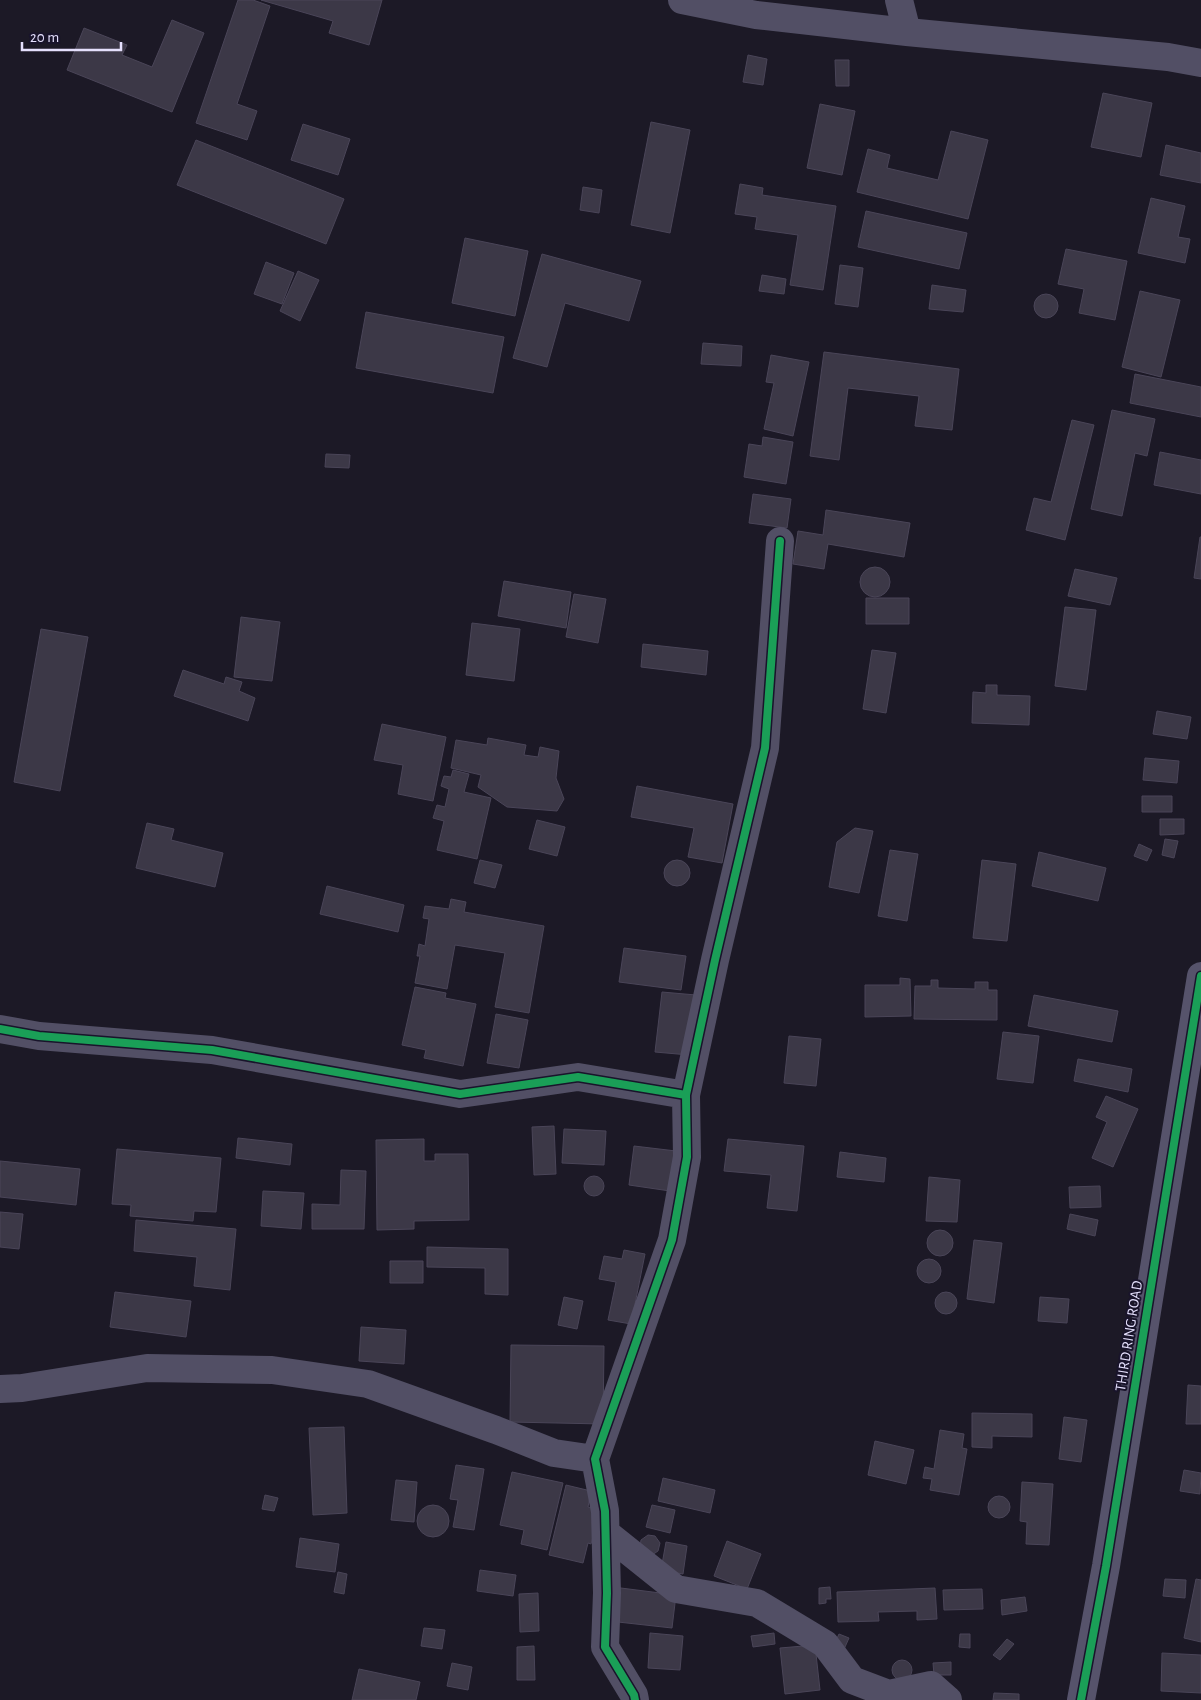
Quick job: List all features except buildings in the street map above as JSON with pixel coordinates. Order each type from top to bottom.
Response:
[{"type":"street","points":[[682,0],[756,15],[907,32],[1168,57],[1201,63]]},
{"type":"street","points":[[898,0],[907,32]]},
{"type":"street","points":[[635,1700],[634,1695],[605,1647],[607,1594],[605,1511],[595,1459],[672,1240],[687,1157],[686,1095],[715,960],[765,748],[780,541]]},
{"type":"street","name":"THIRD RING ROAD","points":[[1081,1700],[1107,1556],[1201,976]]},
{"type":"street","points":[[0,1029],[39,1036],[212,1050],[460,1094],[578,1077],[686,1095]]},
{"type":"street","points":[[0,1389],[22,1388],[147,1368],[272,1370],[368,1384],[554,1453],[595,1459]]},
{"type":"street","points":[[606,1533],[676,1589],[757,1603],[825,1644],[852,1680],[889,1694],[932,1686],[948,1700]]},
{"type":"cycle path","points":[[635,1700],[634,1695],[605,1647],[607,1593],[605,1511],[595,1459],[672,1240],[687,1157],[686,1095],[715,960],[765,748],[780,541]]},
{"type":"cycle path","points":[[1081,1700],[1106,1566],[1201,976]]},
{"type":"cycle path","points":[[0,1029],[39,1036],[212,1050],[460,1094],[578,1077],[686,1095]]}]
